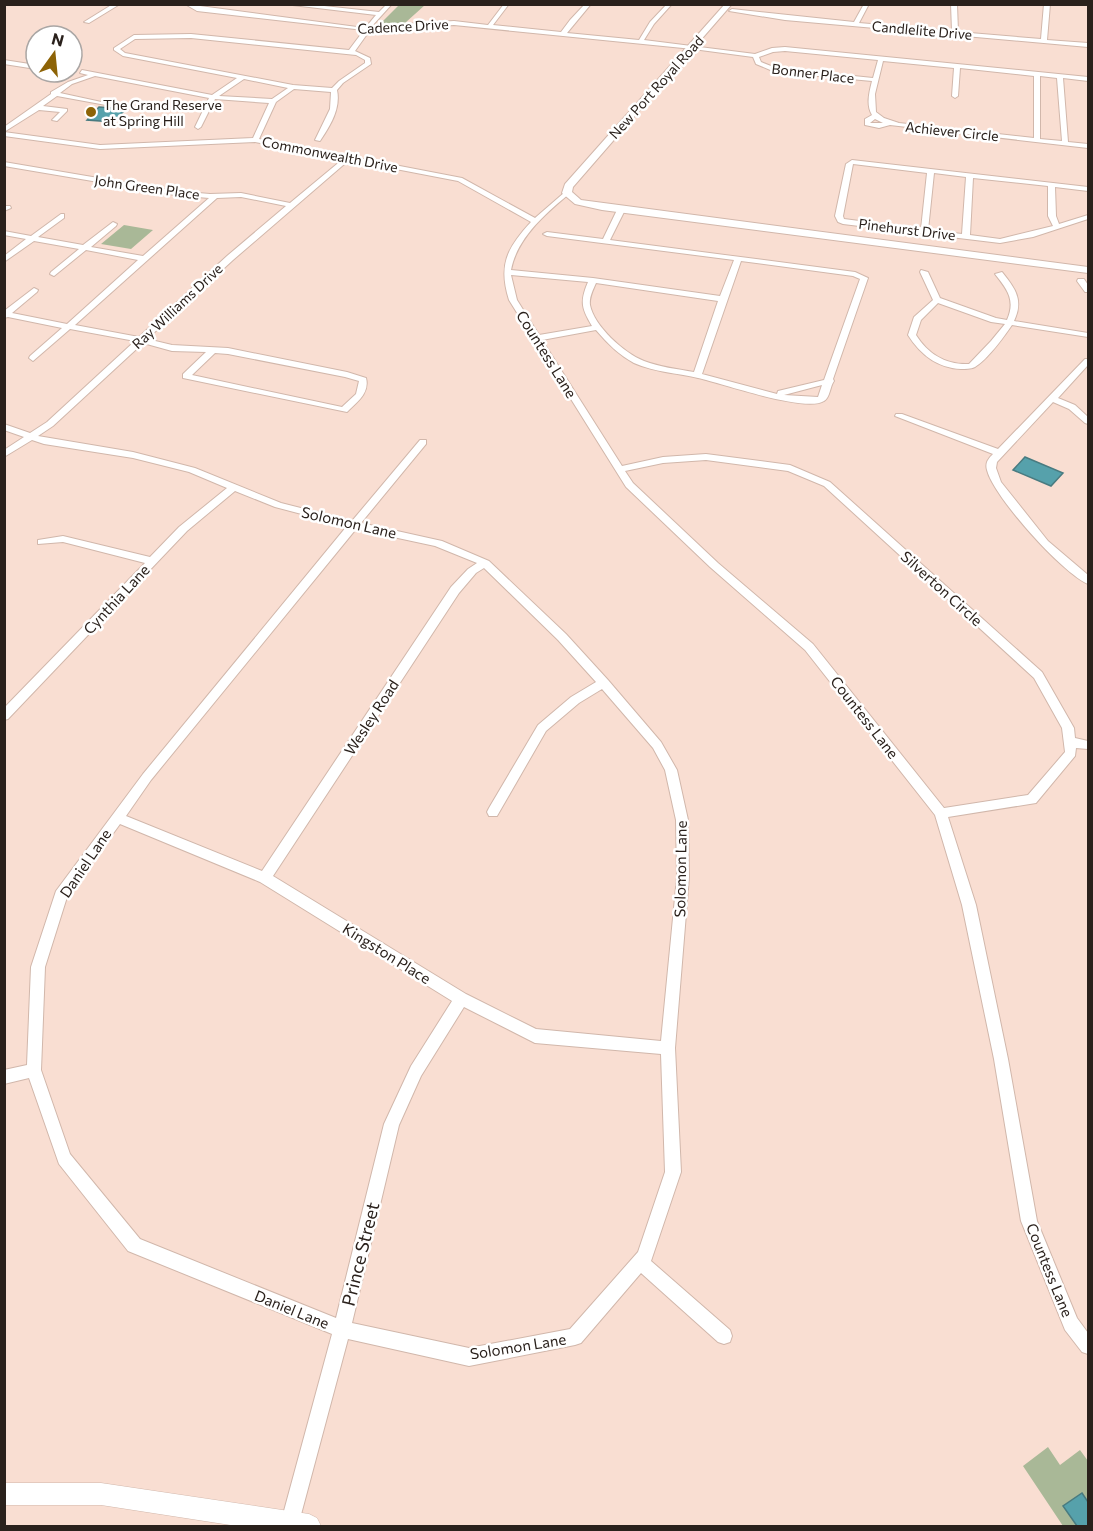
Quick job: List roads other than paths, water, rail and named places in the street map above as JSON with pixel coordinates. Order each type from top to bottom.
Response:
[{"type":"main road","name":"New Port Royal Road","points":[[567,193],[568,186],[729,8]]},
{"type":"main road","points":[[567,193],[574,200],[583,204],[621,210],[1089,270]]},
{"type":"street","points":[[87,22],[118,4]]},
{"type":"street","name":"Cadence Drive","points":[[187,4],[197,9],[282,21],[368,29],[432,23],[693,47]]},
{"type":"street","points":[[217,11],[225,4]]},
{"type":"street","points":[[286,4],[381,14]]},
{"type":"street","points":[[351,52],[390,4]]},
{"type":"street","points":[[489,27],[507,4]]},
{"type":"street","points":[[563,34],[589,4]]},
{"type":"street","points":[[640,42],[652,23],[670,4]]},
{"type":"street","points":[[856,24],[867,4]]},
{"type":"street","points":[[954,4],[955,33]]},
{"type":"street","points":[[1044,41],[1047,4]]},
{"type":"street","name":"Candlelite Drive","points":[[729,8],[771,16],[1085,45]]},
{"type":"street","points":[[771,16],[776,10]]},
{"type":"street","points":[[318,140],[331,115],[336,96],[334,90],[338,83],[368,64],[368,59],[364,55],[191,36],[153,35],[134,37],[116,49],[123,54],[293,87],[319,91],[334,90]]},
{"type":"street","points":[[693,47],[756,56],[772,50],[786,49],[1089,79]]},
{"type":"street","name":"Bonner Place","points":[[756,56],[758,63],[775,70],[875,80]]},
{"type":"street","points":[[881,59],[871,101],[872,112],[876,116],[867,120],[867,124],[879,126],[890,123]]},
{"type":"street","points":[[4,62],[24,65]]},
{"type":"street","points":[[955,96],[957,66]]},
{"type":"street","points":[[84,72],[213,97],[273,101]]},
{"type":"street","points":[[1037,74],[1038,140]]},
{"type":"street","points":[[4,132],[68,83],[96,75]]},
{"type":"street","points":[[1060,76],[1065,143]]},
{"type":"street","points":[[198,128],[213,97],[243,77]]},
{"type":"street","points":[[255,140],[273,101],[293,87]]},
{"type":"street","points":[[228,98],[240,91]]},
{"type":"street","points":[[249,91],[264,94],[264,100]]},
{"type":"street","points":[[53,93],[104,104]]},
{"type":"street","points":[[55,120],[72,104]]},
{"type":"street","points":[[38,108],[66,110]]},
{"type":"street","name":"Achiever Circle","points":[[876,116],[890,123],[912,128],[1089,146]]},
{"type":"street","name":"Commonwealth Drive","points":[[4,132],[100,147],[255,140],[320,150],[476,184],[520,216],[536,221]]},
{"type":"street","points":[[320,150],[330,157],[333,164],[332,170]]},
{"type":"street","name":"Ray Williams Drive","points":[[4,454],[33,437],[290,205],[350,156]]},
{"type":"street","points":[[332,170],[344,165],[372,161]]},
{"type":"street","name":"Pinehurst Drive","points":[[1089,189],[852,162],[849,164],[839,216],[846,222],[966,237],[1010,240],[1089,217]]},
{"type":"street","name":"John Green Place","points":[[4,164],[182,194],[241,195],[290,205]]},
{"type":"street","points":[[924,231],[931,171]]},
{"type":"street","points":[[966,237],[970,175]]},
{"type":"street","points":[[1051,185],[1052,216],[1057,227]]},
{"type":"street","points":[[567,193],[551,204],[523,236],[510,260],[507,272],[593,280],[723,299]]},
{"type":"street","points":[[33,358],[216,196]]},
{"type":"street","points":[[606,241],[621,210]]},
{"type":"street","points":[[4,260],[61,216]]},
{"type":"street","points":[[54,274],[113,224]]},
{"type":"street","points":[[4,233],[145,259]]},
{"type":"street","points":[[938,233],[941,250]]},
{"type":"street","points":[[548,234],[855,274],[864,278],[830,381],[822,399],[813,402],[641,363],[627,357],[598,327],[586,306],[586,298],[593,280]]},
{"type":"street","points":[[941,250],[949,235]]},
{"type":"street","points":[[697,375],[738,258]]},
{"type":"street","name":"Countess Lane","points":[[507,272],[513,300],[629,485],[697,549],[809,647],[941,813],[969,905],[1029,1221],[1071,1324],[1089,1346]]},
{"type":"street","points":[[924,272],[937,300],[994,320],[1089,335]]},
{"type":"street","points":[[937,300],[917,319],[912,335],[916,343],[929,356],[951,366],[971,366],[1007,330],[1014,294],[999,274]]},
{"type":"street","points":[[1080,281],[1089,290]]},
{"type":"street","points":[[5,315],[34,290]]},
{"type":"street","points":[[5,315],[172,348],[213,350],[347,375],[363,380],[363,390],[357,400],[344,410],[186,376],[213,350]]},
{"type":"street","points":[[537,338],[598,327]]},
{"type":"street","points":[[1089,361],[999,453],[992,461],[991,468],[996,483],[1044,543],[1089,580]]},
{"type":"street","points":[[774,395],[830,381]]},
{"type":"street","points":[[1051,398],[1084,410],[1089,421]]},
{"type":"street","points":[[899,416],[999,453]]},
{"type":"street","name":"Solomon Lane","points":[[4,427],[33,437],[133,454],[192,470],[278,505],[354,525],[438,543],[485,563],[518,592],[604,683],[657,744],[670,770],[682,820],[683,876],[668,1048],[673,1172],[644,1257],[575,1337],[469,1356],[342,1329]]},
{"type":"street","name":"Daniel Lane","points":[[342,1329],[134,1245],[64,1159],[34,1070],[38,967],[61,895],[116,817],[423,442]]},
{"type":"street","name":"Silverton Circle","points":[[620,469],[663,460],[706,457],[790,468],[827,484],[1038,675],[1068,728],[1069,741]]},
{"type":"street","name":"Cynthia Lane","points":[[4,716],[183,529],[233,488]]},
{"type":"street","points":[[42,542],[63,539],[152,561]]},
{"type":"street","name":"Wesley Road","points":[[265,878],[455,590],[472,571],[485,563]]},
{"type":"street","points":[[493,812],[542,728],[575,700],[604,683]]},
{"type":"street","points":[[941,813],[1032,799],[1071,753],[1069,741],[1089,745]]},
{"type":"street","name":"Kingston Place","points":[[116,817],[265,878],[461,999],[536,1036],[668,1048]]},
{"type":"street","name":"Prince Street","points":[[300,1524],[342,1329],[392,1124],[416,1071],[461,999]]},
{"type":"street","points":[[4,1077],[34,1070]]},
{"type":"street","points":[[639,1262],[724,1336]]},
{"type":"street","points":[[4,1494],[101,1494],[300,1524]]},
{"type":"water","points":[[99,107],[126,109],[114,122],[87,120]]},
{"type":"water","points":[[1025,457],[1063,473],[1051,486],[1013,470]]},
{"type":"water","points":[[1082,1493],[1088,1502],[1088,1526],[1077,1526],[1063,1506]]},
{"type":"place","name":"The Grand Reserve at Spring Hill","points":[[91,112]]}]
